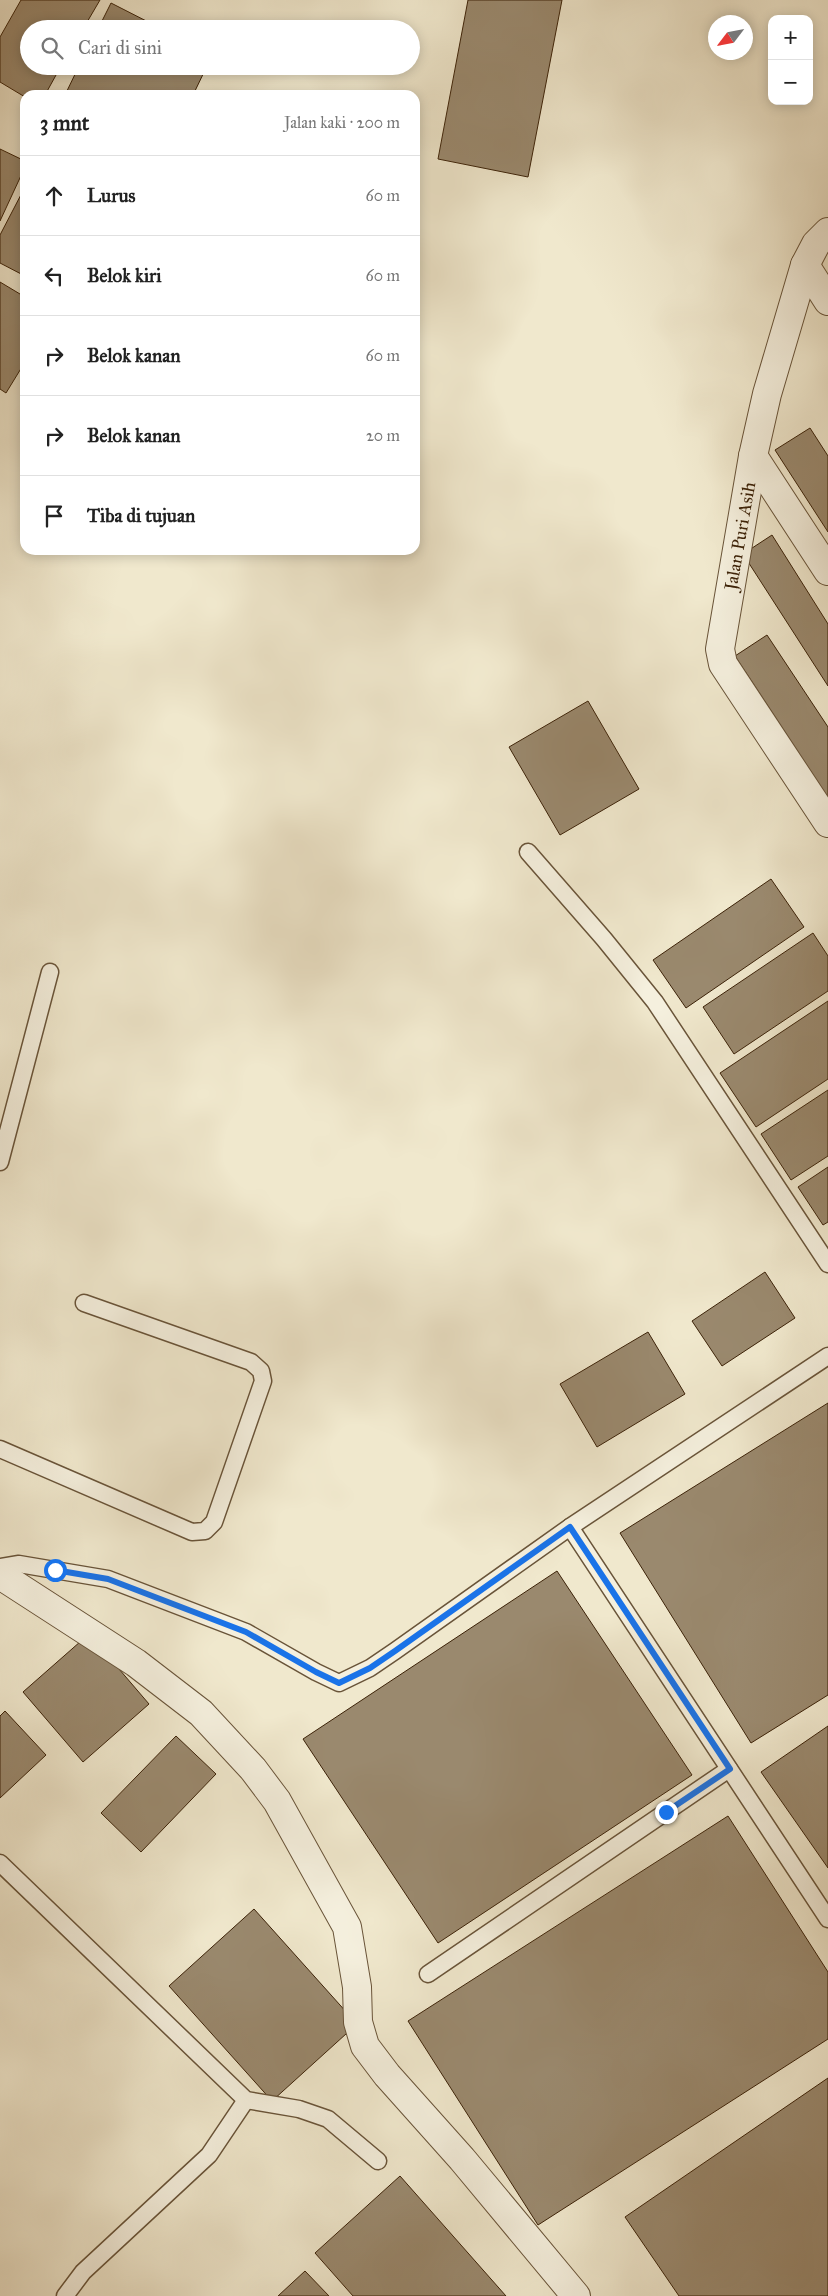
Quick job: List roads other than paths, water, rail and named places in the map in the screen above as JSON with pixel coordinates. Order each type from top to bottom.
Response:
[{"type":"street","name":"Jalan Puri Asih","points":[[828,232],[816,244],[804,265],[767,394],[753,456],[720,649],[723,664],[828,823]]},
{"type":"street","points":[[804,265],[828,301]]},
{"type":"street","points":[[753,456],[828,570]]},
{"type":"street","points":[[0,1575],[136,1663],[201,1713],[253,1769],[277,1801],[347,1926],[357,1987],[358,2022],[365,2046],[387,2075],[462,2159],[576,2296]]},
{"type":"lane","points":[[528,852],[656,1002],[828,1264]]},
{"type":"lane","points":[[0,1162],[50,972]]},
{"type":"lane","points":[[0,1449],[192,1532],[205,1531],[214,1522],[263,1381],[261,1371],[251,1362],[84,1303]]},
{"type":"lane","points":[[0,1567],[19,1564],[108,1579],[246,1632],[339,1683],[370,1668],[570,1527],[828,1356]]},
{"type":"lane","points":[[570,1527],[828,1919]]},
{"type":"lane","points":[[428,1974],[730,1769]]},
{"type":"lane","points":[[0,1863],[246,2100],[299,2109],[328,2119],[378,2162]]},
{"type":"lane","points":[[65,2296],[83,2272],[209,2155],[246,2100]]}]
